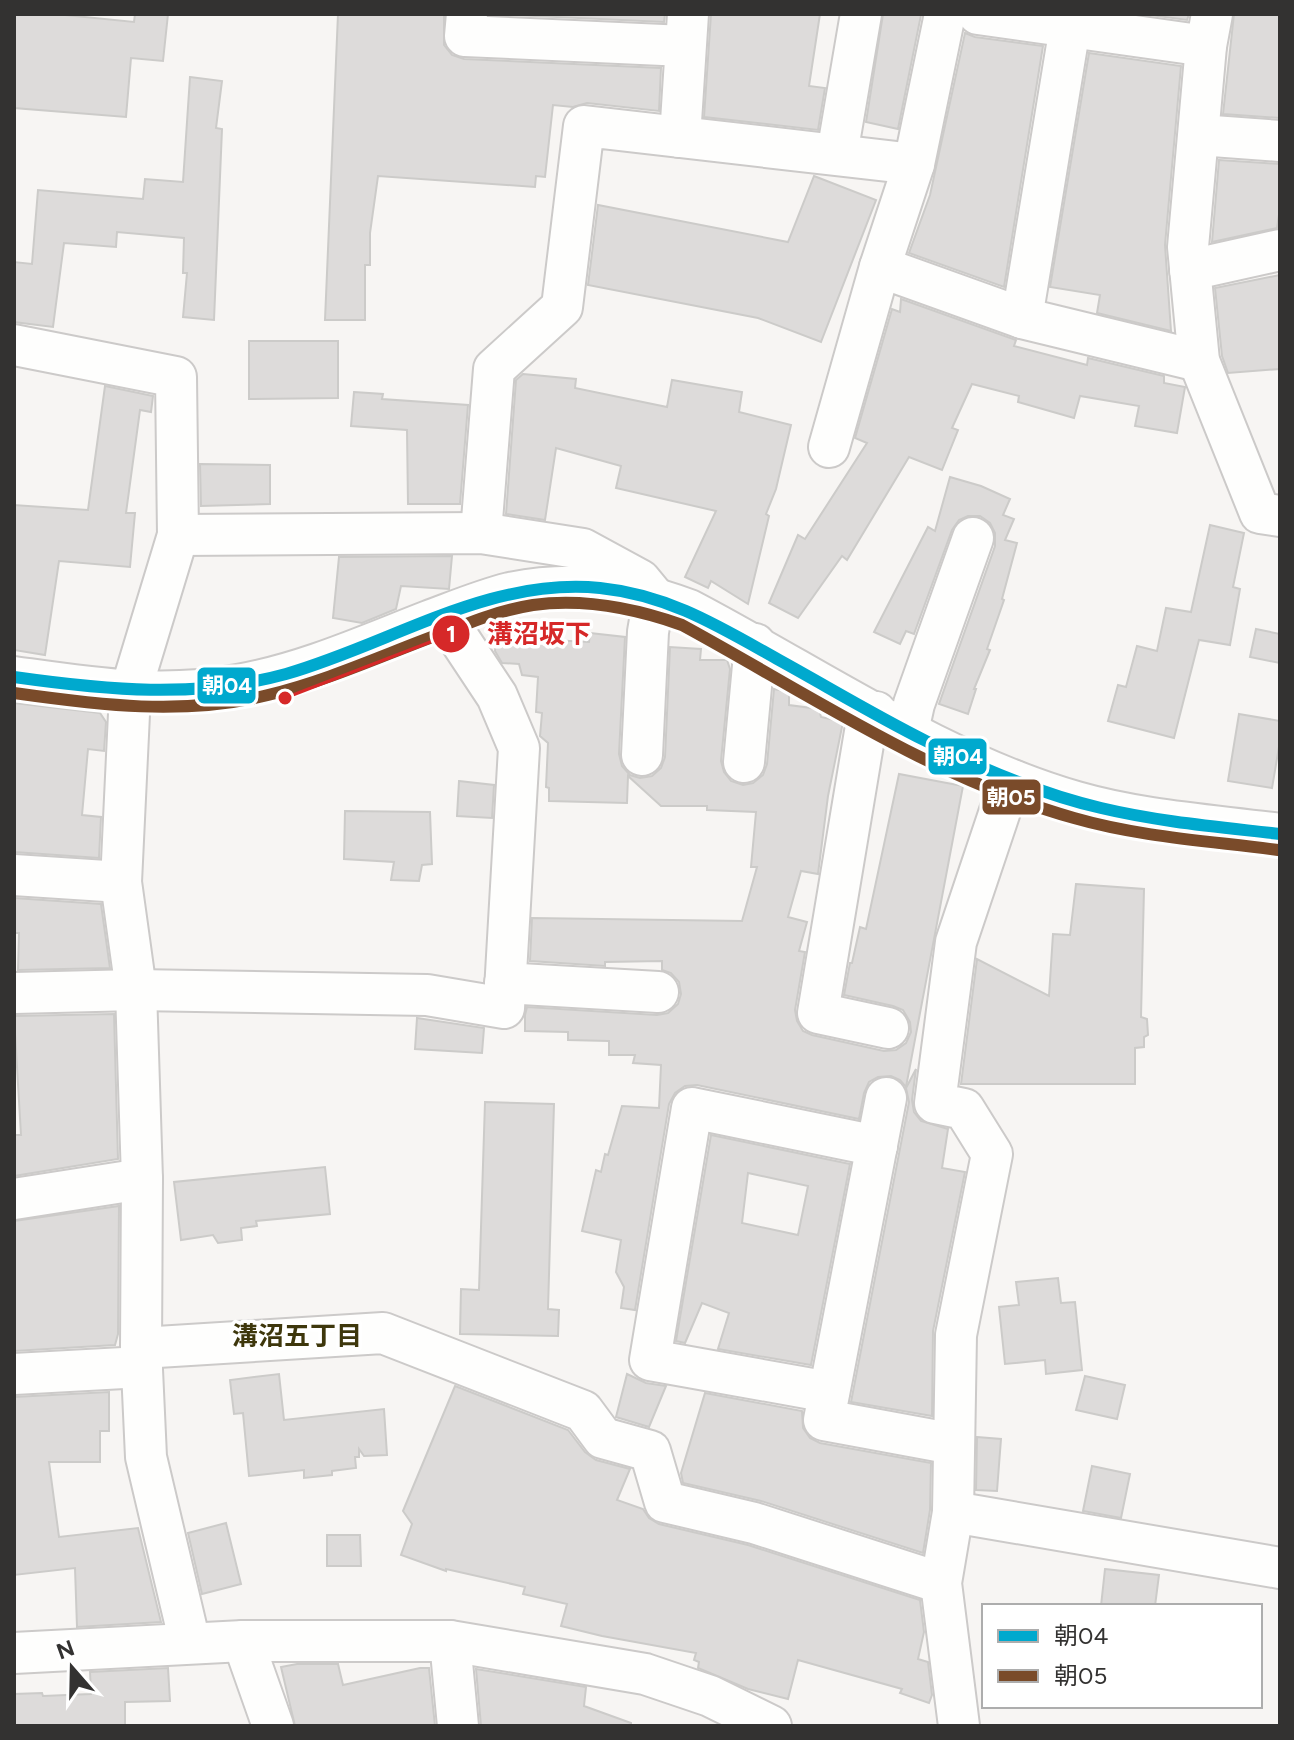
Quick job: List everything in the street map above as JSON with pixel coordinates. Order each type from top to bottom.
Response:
[{"type":"street","points":[[467,14],[465,36],[686,30],[680,137]]},
{"type":"street","points":[[837,154],[861,14]]},
{"type":"street","points":[[829,447],[880,267],[914,164],[945,14]]},
{"type":"street","points":[[978,14],[1070,27],[1209,30],[1188,247],[1199,361],[1260,513],[1280,516]]},
{"type":"street","points":[[1022,318],[1070,27]]},
{"type":"street","points":[[481,533],[494,369],[562,307],[584,126],[914,164]]},
{"type":"street","points":[[1199,135],[1280,141]]},
{"type":"street","points":[[1190,270],[1280,250]]},
{"type":"street","points":[[880,267],[1022,318],[1199,361]]},
{"type":"street","points":[[14,345],[176,377],[178,535],[130,693],[121,882],[136,990],[146,1457],[190,1643]]},
{"type":"street","points":[[178,535],[481,533],[583,549],[640,580],[654,597],[648,632],[642,755]]},
{"type":"street","points":[[888,1028],[818,1013],[865,732],[892,722],[914,704],[973,538]]},
{"type":"street","points":[[14,677],[130,693],[239,685],[299,671],[483,600],[549,588],[607,588],[654,597],[689,610],[892,722],[1014,781],[1124,814],[1280,834]]},
{"type":"street","points":[[14,993],[136,990],[427,995],[504,1008],[519,748],[497,696],[444,616]]},
{"type":"street","points":[[744,762],[755,644]]},
{"type":"street","points":[[959,1726],[941,1583],[953,1512],[956,1335],[992,1154],[964,1109],[935,1103],[956,942],[1002,805],[1014,781]]},
{"type":"street","points":[[14,875],[121,882]]},
{"type":"street","points":[[505,983],[658,992]]},
{"type":"street","points":[[886,1098],[824,1420],[954,1444]]},
{"type":"street","points":[[829,1392],[650,1360],[692,1108],[877,1146]]},
{"type":"street","points":[[14,1199],[142,1179]]},
{"type":"street","points":[[14,1374],[383,1333],[583,1411],[603,1438],[650,1451],[665,1502],[754,1523],[941,1583]]},
{"type":"street","points":[[953,1512],[1280,1568]]},
{"type":"street","points":[[243,1641],[273,1726]]},
{"type":"street","points":[[14,1653],[243,1641],[450,1641],[645,1674],[710,1696],[771,1726]]},
{"type":"street","points":[[450,1641],[458,1726]]},
{"type":"building","points":[[14,14],[55,14],[134,22],[135,14],[168,14],[163,61],[131,58],[126,117],[14,108]]},
{"type":"building","points":[[338,14],[444,14],[444,45],[452,55],[464,59],[661,68],[659,111],[587,103],[573,107],[553,105],[545,177],[536,176],[535,187],[378,176],[370,233],[370,265],[365,265],[365,320],[325,320]]},
{"type":"building","points":[[490,14],[665,14],[664,22]]},
{"type":"building","points":[[711,14],[820,14],[809,86],[825,88],[818,130],[704,117]]},
{"type":"building","points":[[883,14],[921,15],[898,129],[866,122]]},
{"type":"building","points":[[1143,14],[1189,14],[1187,20]]},
{"type":"building","points":[[1234,14],[1280,14],[1280,118],[1223,114]]},
{"type":"building","points":[[965,33],[1043,46],[1004,287],[909,253],[930,195]]},
{"type":"building","points":[[1089,53],[1181,66],[1165,245],[1171,331],[1097,313],[1100,295],[1050,287]]},
{"type":"building","points":[[190,77],[222,81],[216,128],[222,129],[214,320],[183,317],[187,273],[183,273],[184,238],[117,232],[116,247],[64,243],[53,327],[14,322],[14,262],[32,264],[38,190],[143,199],[145,179],[183,182]]},
{"type":"building","points":[[1219,160],[1280,164],[1277,228],[1212,242]]},
{"type":"building","points":[[814,176],[876,200],[821,342],[758,318],[588,285],[598,205],[788,242]]},
{"type":"building","points":[[1280,275],[1280,369],[1228,373],[1222,356],[1215,288]]},
{"type":"building","points":[[901,299],[1016,340],[1014,346],[1087,365],[1088,358],[1164,376],[1164,383],[1185,387],[1177,433],[1135,426],[1139,406],[1080,396],[1074,418],[1018,402],[1019,396],[972,384],[952,428],[958,430],[942,470],[909,457],[847,560],[842,556],[798,618],[769,603],[798,535],[805,539],[867,443],[855,438],[892,309],[900,312]]},
{"type":"building","points":[[249,341],[338,341],[338,398],[249,399]]},
{"type":"building","points":[[523,374],[576,379],[575,388],[667,407],[672,380],[742,392],[739,412],[791,425],[776,489],[766,514],[769,516],[748,604],[711,581],[708,588],[685,577],[716,511],[616,488],[621,466],[556,448],[545,520],[506,514],[516,380]]},
{"type":"building","points":[[105,386],[153,396],[151,412],[140,410],[126,513],[135,513],[130,567],[59,561],[45,655],[14,650],[14,505],[88,510]]},
{"type":"building","points":[[354,392],[383,394],[382,399],[468,405],[460,504],[408,504],[407,430],[351,426]]},
{"type":"building","points":[[200,464],[270,465],[270,504],[201,506]]},
{"type":"building","points":[[950,477],[1010,499],[1003,515],[1014,519],[1005,540],[1017,543],[1004,600],[987,649],[990,650],[974,689],[968,714],[939,704],[995,546],[995,533],[990,523],[980,516],[968,516],[959,520],[952,530],[914,634],[906,631],[900,644],[874,632],[928,527],[935,531]]},
{"type":"building","points":[[1210,525],[1244,533],[1233,587],[1240,589],[1230,645],[1199,640],[1174,738],[1108,721],[1118,685],[1126,687],[1137,646],[1157,651],[1166,608],[1191,612]]},
{"type":"building","points":[[452,556],[449,589],[401,586],[396,609],[362,623],[333,618],[339,557]]},
{"type":"building","points":[[1256,629],[1280,634],[1280,663],[1250,657]]},
{"type":"building","points":[[590,633],[625,637],[619,754],[622,766],[630,775],[640,778],[652,776],[661,768],[665,757],[670,647],[701,649],[700,660],[727,660],[730,669],[721,761],[731,781],[743,785],[753,783],[763,775],[767,764],[774,689],[789,692],[789,705],[819,709],[821,717],[843,722],[828,796],[818,874],[801,871],[788,917],[807,922],[799,951],[805,952],[795,1010],[803,1031],[812,1035],[884,1051],[896,1050],[906,1043],[911,1032],[910,1022],[903,1010],[844,995],[850,963],[860,927],[866,929],[899,774],[963,786],[906,1087],[891,1076],[878,1077],[869,1082],[859,1119],[697,1085],[685,1086],[675,1093],[669,1104],[635,1310],[621,1308],[624,1287],[616,1272],[621,1240],[582,1231],[596,1170],[601,1172],[605,1154],[608,1155],[622,1106],[659,1108],[661,1065],[633,1063],[635,1055],[609,1055],[609,1041],[568,1040],[568,1032],[525,1031],[525,1015],[527,1007],[657,1015],[668,1013],[678,1004],[681,994],[679,982],[671,973],[662,970],[662,961],[605,962],[605,966],[530,961],[532,918],[742,921],[757,867],[751,867],[756,812],[707,810],[707,806],[661,806],[628,776],[627,803],[549,801],[549,788],[546,787],[548,743],[540,736],[542,713],[536,712],[538,677],[522,675],[519,664],[502,663],[495,651],[496,637],[589,642]]},
{"type":"building","points":[[14,703],[100,713],[106,722],[104,751],[88,749],[82,815],[101,817],[99,858],[14,852]]},
{"type":"building","points":[[1239,714],[1280,721],[1272,788],[1228,781]]},
{"type":"building","points":[[459,781],[494,785],[492,818],[457,816]]},
{"type":"building","points":[[345,811],[430,812],[432,864],[422,865],[419,881],[391,880],[394,862],[344,859]]},
{"type":"building","points":[[1076,884],[1144,889],[1141,1017],[1147,1019],[1148,1035],[1144,1037],[1144,1047],[1135,1048],[1135,1084],[961,1084],[977,959],[1049,996],[1053,934],[1070,935]]},
{"type":"building","points":[[14,898],[101,904],[110,968],[18,970],[19,933],[14,933]]},
{"type":"building","points":[[114,1014],[118,1159],[14,1176],[14,1135],[21,1135],[14,1016]]},
{"type":"building","points":[[417,1018],[484,1028],[482,1053],[415,1049]]},
{"type":"building","points":[[916,1069],[912,1100],[914,1112],[921,1121],[948,1129],[942,1168],[965,1172],[933,1331],[932,1416],[851,1402],[909,1102],[906,1088]]},
{"type":"building","points":[[485,1102],[554,1104],[548,1309],[559,1310],[558,1336],[460,1334],[461,1289],[479,1290]]},
{"type":"building","points":[[711,1135],[850,1164],[811,1365],[718,1349],[729,1313],[702,1303],[685,1343],[676,1341]],"holes":[[[748,1173],[808,1186],[798,1235],[742,1223]]]},
{"type":"building","points":[[325,1167],[330,1214],[256,1221],[257,1226],[241,1228],[242,1240],[218,1243],[213,1235],[181,1240],[174,1182]]},
{"type":"building","points":[[119,1206],[118,1334],[115,1345],[14,1351],[14,1221]]},
{"type":"building","points":[[1058,1278],[1061,1303],[1075,1302],[1082,1370],[1046,1374],[1045,1360],[1005,1364],[999,1307],[1019,1305],[1016,1282]]},
{"type":"building","points":[[279,1374],[284,1420],[384,1409],[387,1455],[364,1456],[359,1449],[359,1457],[355,1457],[356,1468],[332,1471],[332,1475],[304,1478],[304,1470],[249,1476],[243,1413],[234,1414],[230,1380]]},
{"type":"building","points":[[627,1374],[646,1383],[666,1386],[649,1427],[616,1417]]},
{"type":"building","points":[[1085,1376],[1125,1385],[1117,1419],[1076,1410]]},
{"type":"building","points":[[455,1386],[568,1430],[585,1452],[596,1460],[630,1469],[617,1500],[643,1509],[649,1518],[659,1524],[748,1545],[920,1600],[924,1632],[918,1659],[928,1662],[932,1695],[929,1703],[900,1693],[902,1689],[798,1660],[788,1699],[748,1689],[698,1668],[699,1662],[694,1660],[696,1653],[561,1626],[567,1604],[523,1594],[525,1587],[446,1571],[401,1555],[412,1524],[403,1511]]},
{"type":"building","points":[[109,1392],[109,1431],[100,1431],[100,1462],[49,1462],[59,1537],[138,1528],[161,1622],[77,1627],[75,1568],[14,1575],[14,1397]]},
{"type":"building","points":[[705,1393],[802,1411],[803,1428],[810,1438],[820,1443],[931,1463],[930,1510],[923,1553],[761,1501],[683,1483],[681,1473]]},
{"type":"building","points":[[977,1437],[1001,1439],[997,1491],[976,1490]]},
{"type":"building","points":[[1092,1466],[1130,1474],[1121,1518],[1083,1511]]},
{"type":"building","points":[[226,1523],[241,1584],[202,1594],[188,1533]]},
{"type":"building","points":[[327,1535],[360,1535],[361,1566],[327,1566]]},
{"type":"building","points":[[1105,1569],[1159,1575],[1155,1604],[1101,1604]]},
{"type":"building","points":[[338,1664],[343,1685],[429,1668],[435,1726],[295,1726],[281,1667]]},
{"type":"building","points":[[168,1668],[170,1701],[125,1702],[125,1726],[14,1726],[14,1694],[91,1694],[90,1672]]},
{"type":"building","points":[[476,1669],[586,1687],[584,1706],[631,1723],[631,1726],[481,1726]]},
{"type":"transit line","name":"朝04","points":[[14,677],[150,690],[252,682],[325,661],[479,602],[559,587],[600,588],[649,598],[693,614],[926,741],[1034,788],[1123,813],[1280,834]]},
{"type":"transit line","name":"朝05","points":[[14,693],[141,706],[173,707],[236,701],[312,683],[509,610],[552,603],[609,606],[682,625],[873,733],[972,781],[1022,801],[1124,830],[1278,850]]},
{"type":"place","name":"溝沼坂下","points":[[285,698]]},
{"type":"district","name":"溝沼五丁目","points":[[297,1336]]}]
